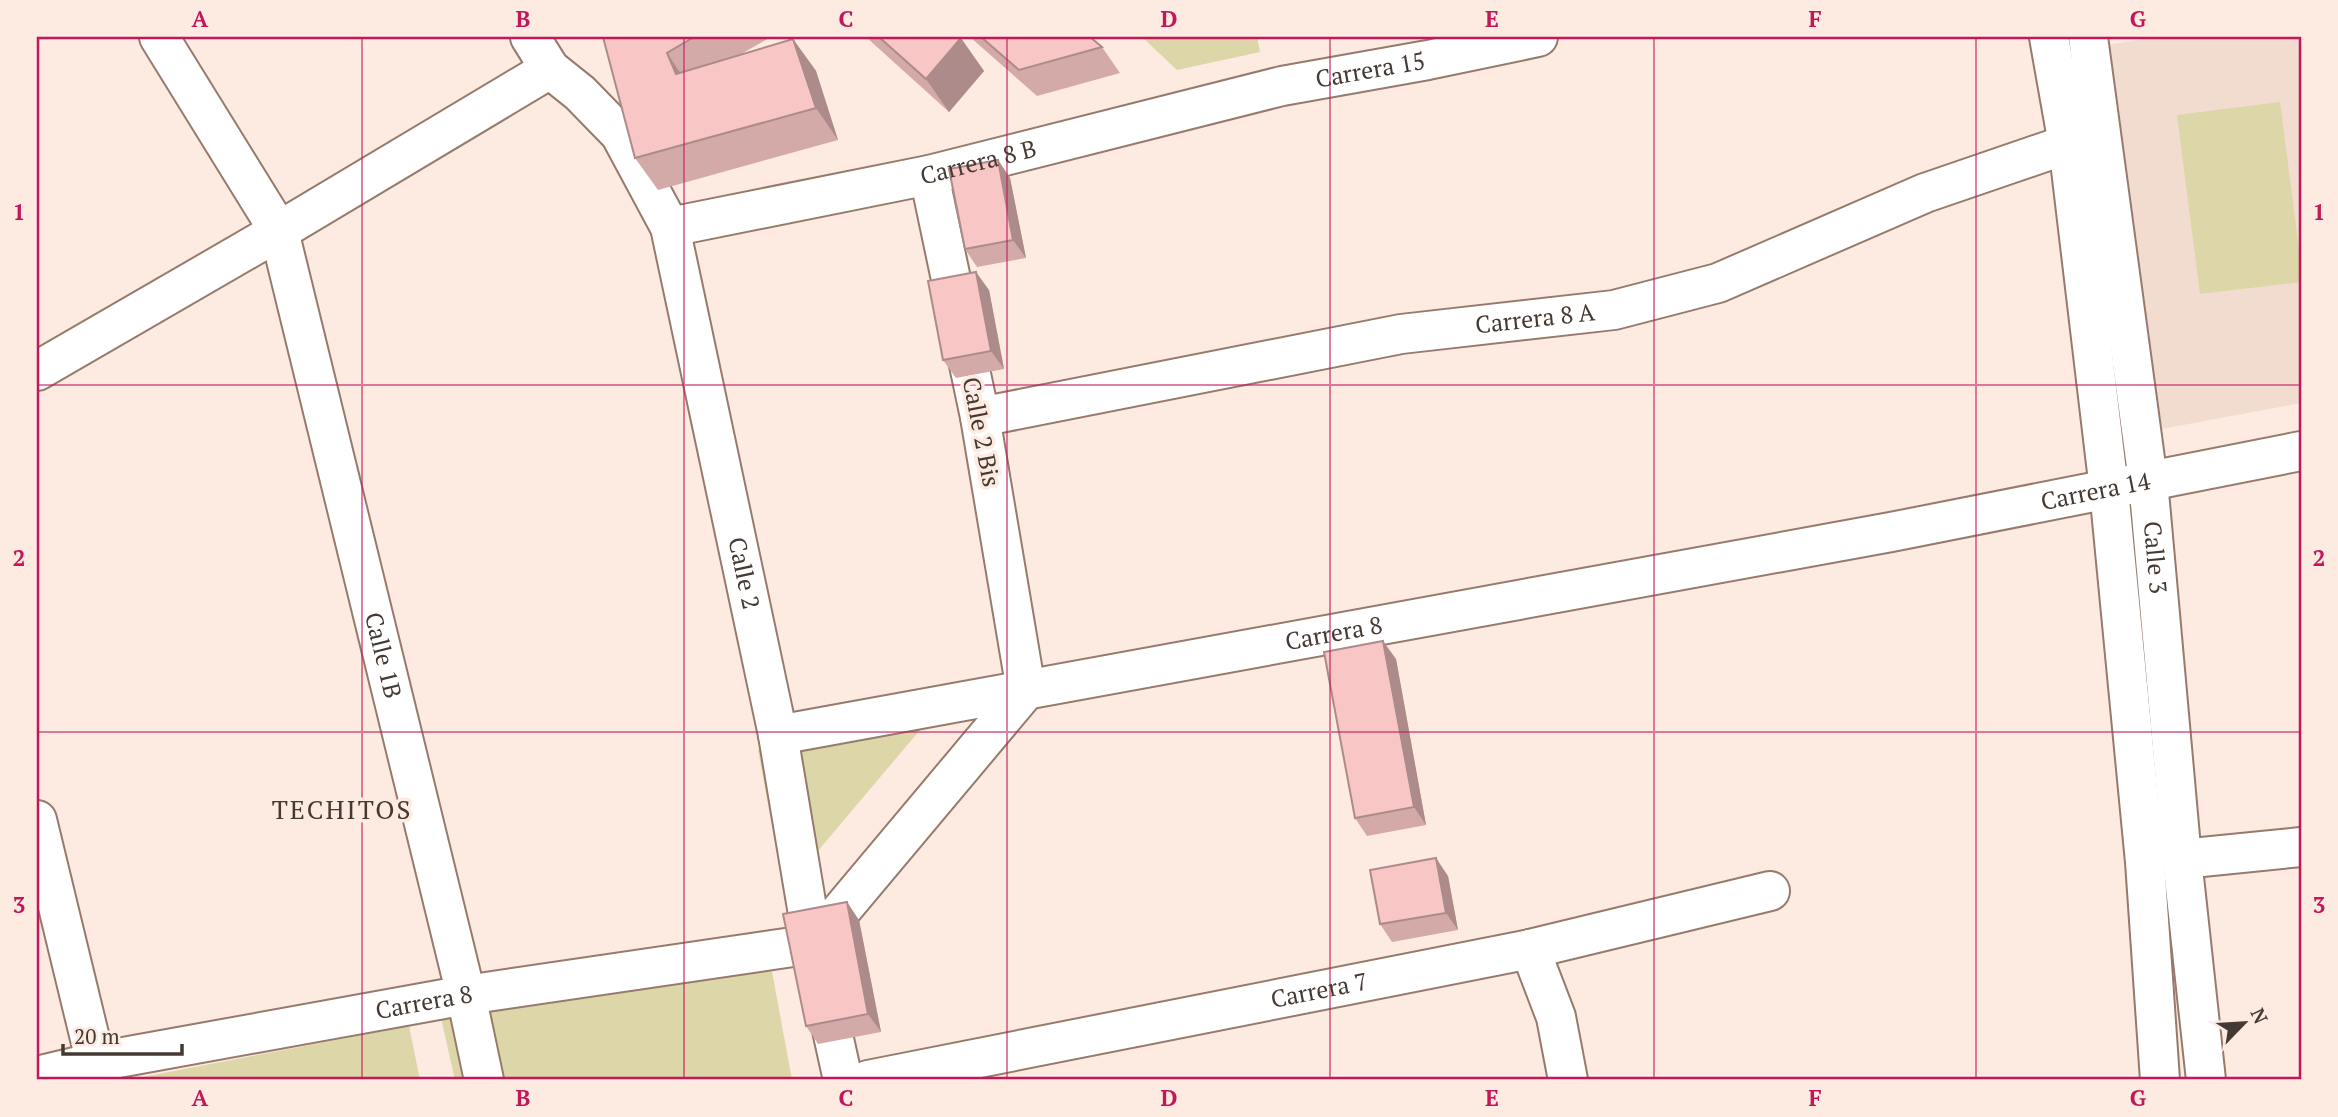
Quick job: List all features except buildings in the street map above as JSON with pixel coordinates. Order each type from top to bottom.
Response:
[{"type":"street","name":"Calle 1B","points":[[159,37],[279,231],[466,995],[484,1080]]},
{"type":"street","name":"Calle 2","points":[[530,37],[550,69],[580,93],[620,134],[670,227],[778,734],[813,944],[843,1080]]},
{"type":"street","name":"Carrera 15","points":[[1282,86],[1538,37]]},
{"type":"street","name":"Calle 3","points":[[2049,37],[2068,144],[2109,489],[2145,862],[2160,1080]]},
{"type":"street","name":"Calle 3","points":[[2088,37],[2148,481],[2182,859],[2206,1080]]},
{"type":"street","points":[[37,371],[279,231],[550,69]]},
{"type":"street","name":"Carrera 8 B","points":[[670,227],[929,175],[1282,86]]},
{"type":"street","name":"Carrera 8 A","points":[[980,417],[1401,334],[1614,310],[1718,283],[1925,194],[2068,144]]},
{"type":"street","name":"Calle 2 Bis","points":[[929,175],[980,417],[1026,690]]},
{"type":"street","name":"Carrera 14","points":[[1891,532],[2301,451]]},
{"type":"street","name":"Carrera 8","points":[[778,734],[1891,532]]},
{"type":"street","points":[[813,944],[1026,690]]},
{"type":"street","points":[[37,820],[98,1071]]},
{"type":"street","points":[[2182,859],[2301,847]]},
{"type":"street","name":"Carrera 7","points":[[868,1080],[1024,1065],[1531,949],[1770,891]]},
{"type":"street","name":"Carrera 8","points":[[37,1076],[98,1071],[466,995],[813,944]]},
{"type":"street","points":[[1531,949],[1556,1017],[1568,1080]]},
{"type":"shaded area","points":[[1142,37],[1257,37],[1260,52],[1177,70]]},
{"type":"shaded area","points":[[2156,37],[2301,37],[2301,403],[2118,437],[2064,52]]},
{"type":"shaded area","points":[[2280,102],[2301,282],[2200,294],[2177,115]]},
{"type":"shaded area","points":[[947,698],[784,891],[758,750]]},
{"type":"shaded area","points":[[766,939],[792,1080],[455,1080],[439,1009]]},
{"type":"shaded area","points":[[409,1026],[420,1080],[127,1080]]},
{"type":"district","name":"TECHITOS","points":[[342,810]]}]
